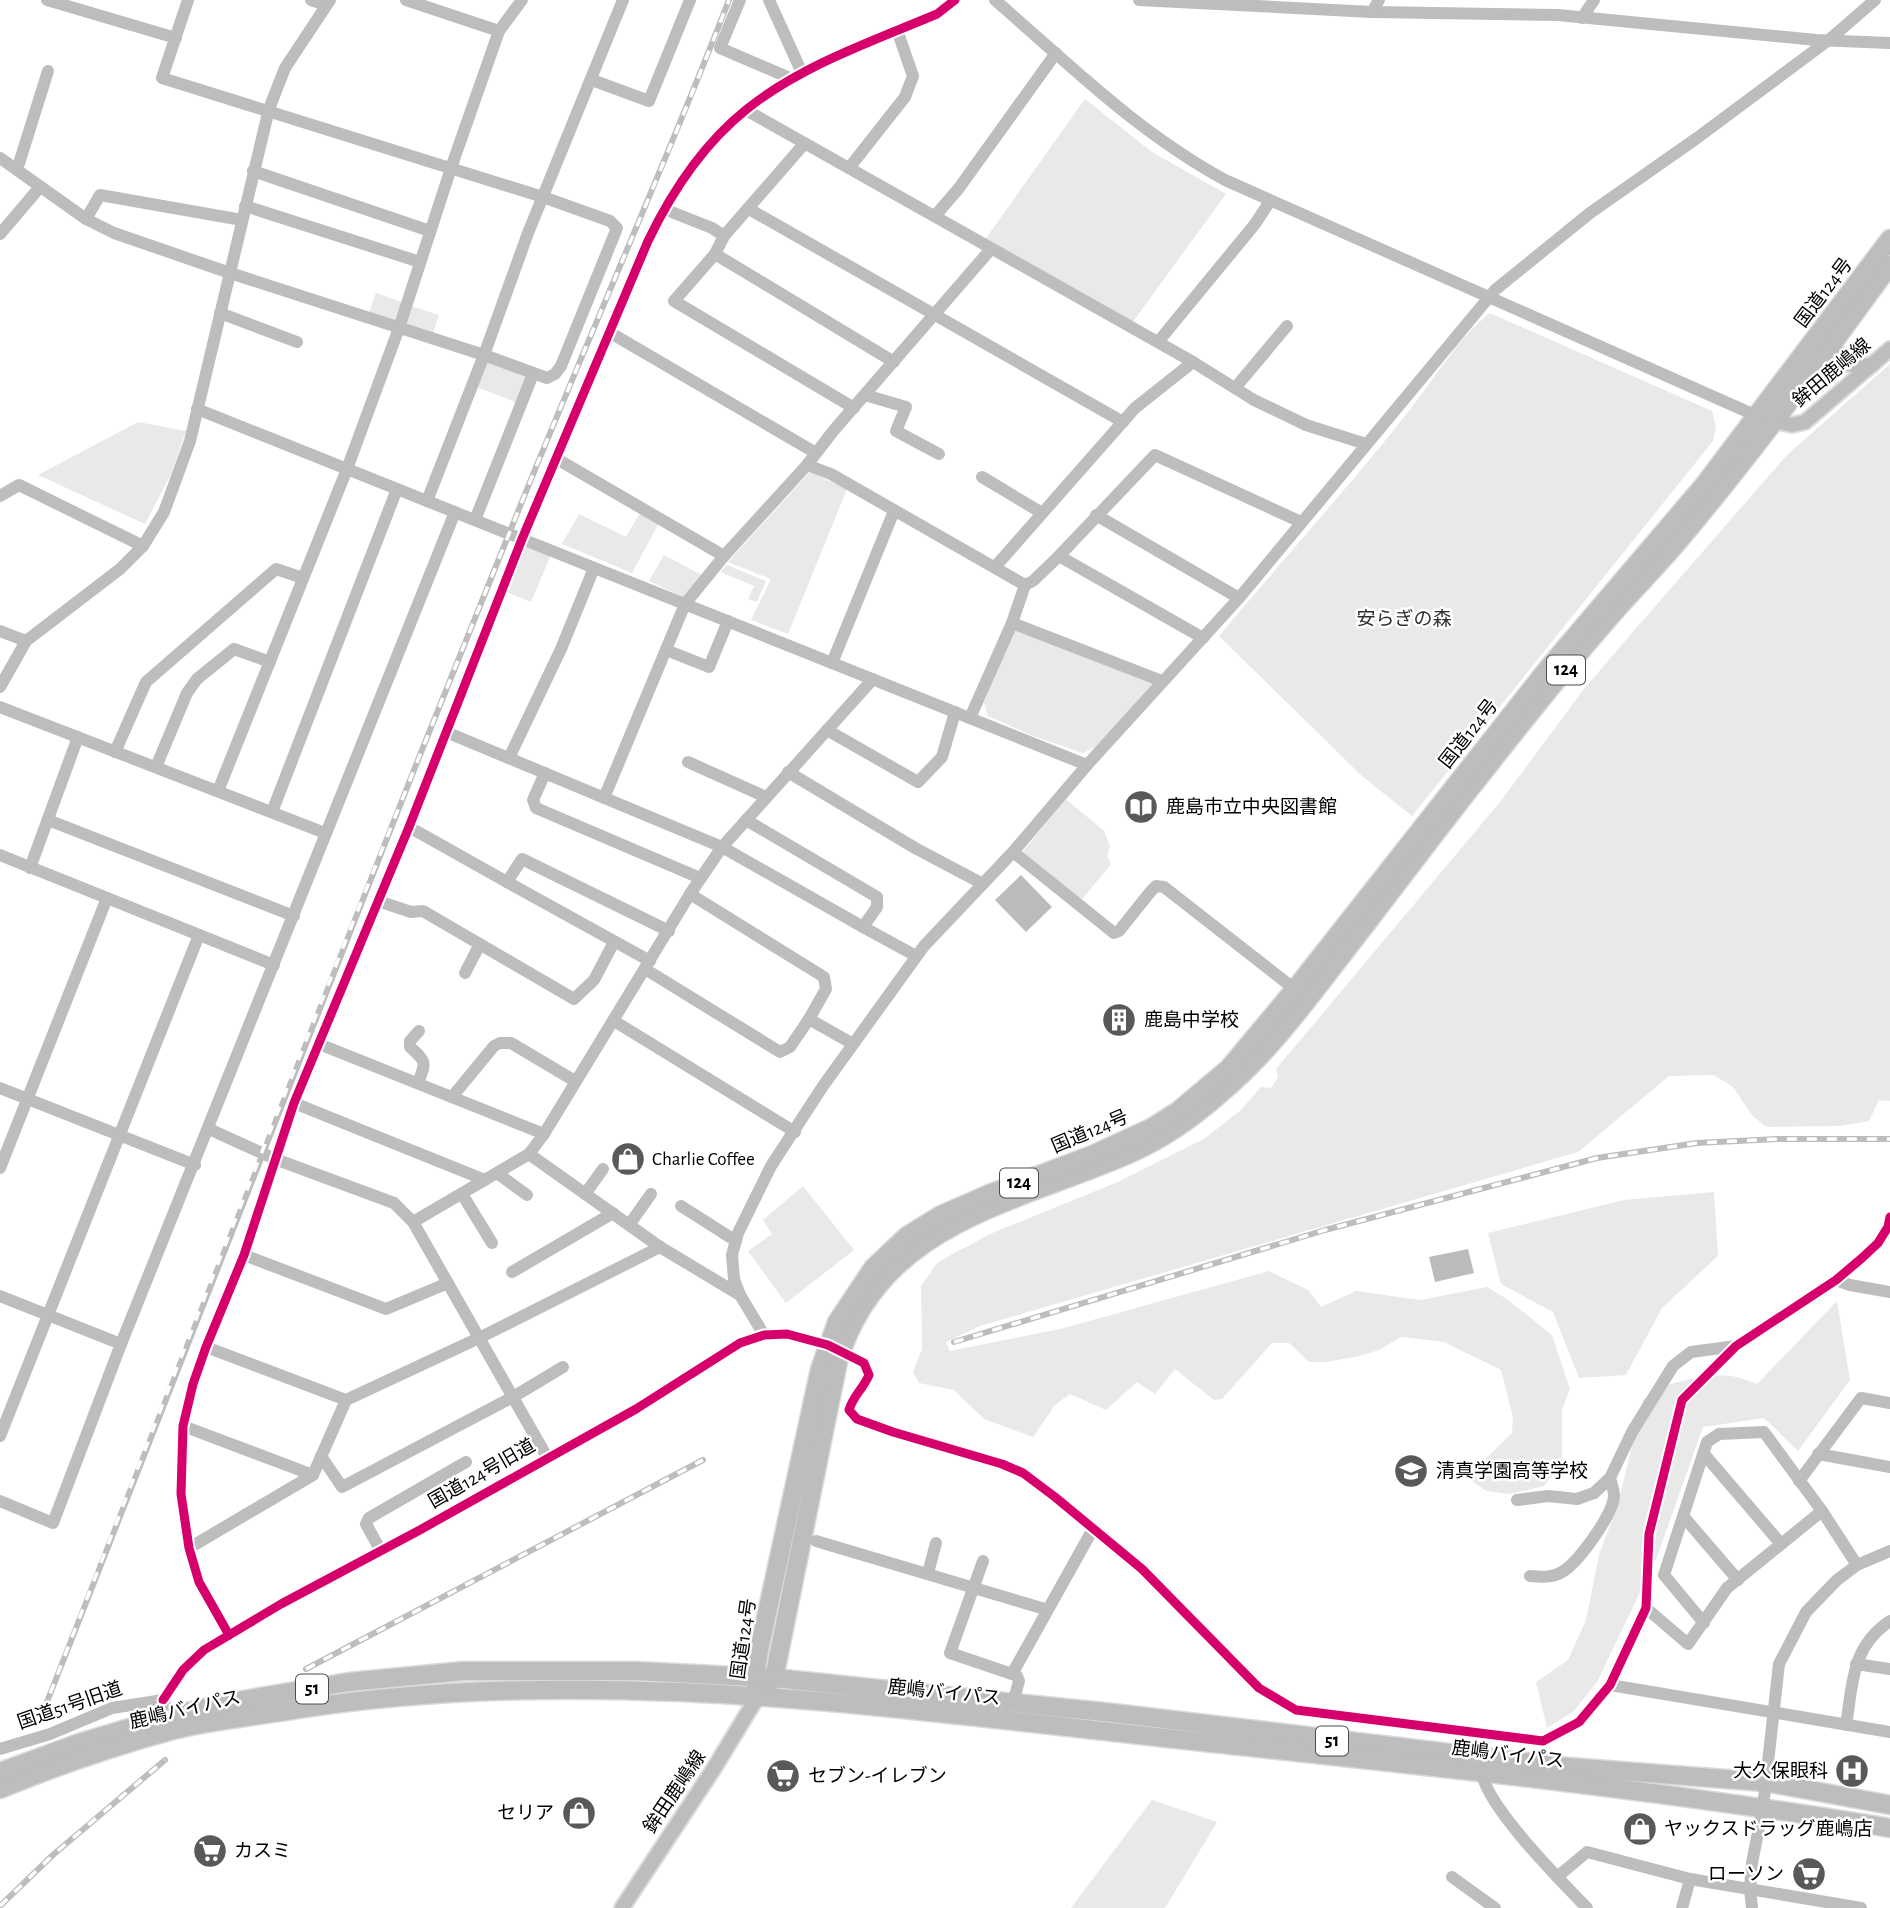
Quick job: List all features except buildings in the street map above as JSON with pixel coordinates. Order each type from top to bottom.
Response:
[{"type":"highway","name":"国道124号","points":[[1765,419],[1890,239]]},
{"type":"highway","name":"国道124号","points":[[758,1696],[755,1676],[814,1393],[835,1348],[872,1293],[888,1274],[928,1240],[993,1207],[1133,1153],[1185,1122],[1226,1090],[1260,1057],[1302,994],[1548,668],[1696,495],[1834,341],[1890,265]]},
{"type":"highway","name":"国道124号","points":[[758,1696],[774,1678],[808,1520],[835,1348]]},
{"type":"highway","name":"鹿嶋バイパス","points":[[0,1772],[79,1743],[169,1715],[349,1682],[464,1671],[635,1671],[755,1676],[1568,1767],[1765,1782],[1890,1805]]},
{"type":"highway","name":"鹿嶋バイパス","points":[[0,1789],[86,1757],[169,1715],[487,1690],[575,1689],[758,1696],[956,1715],[1482,1773],[1763,1807],[1890,1828]]},
{"type":"main road","points":[[1834,341],[1836,354],[1841,360],[1857,366],[1872,365]]},
{"type":"main road","name":"鉾田鹿嶋線","points":[[1765,419],[1792,425],[1805,422],[1890,349]]},
{"type":"main road","name":"鉾田鹿嶋線","points":[[622,1908],[758,1696]]},
{"type":"street","points":[[47,0],[176,38]]},
{"type":"street","points":[[0,158],[86,219],[114,233],[484,355],[533,374],[547,378],[555,374],[561,366],[617,228],[610,220],[162,78],[188,0]]},
{"type":"street","points":[[0,687],[26,641],[120,569],[143,546],[164,512],[190,441],[269,110],[285,68],[328,2],[311,0]]},
{"type":"street","points":[[406,0],[499,31]]},
{"type":"street","points":[[218,791],[347,469],[399,328],[499,31],[522,0]]},
{"type":"street","points":[[427,501],[543,197],[623,0]]},
{"type":"street","points":[[592,80],[649,102],[690,0]]},
{"type":"street","points":[[740,0],[720,48],[797,76]]},
{"type":"street","points":[[769,0],[797,76]]},
{"type":"street","points":[[229,1635],[199,1582],[189,1548],[181,1494],[183,1426],[206,1348],[244,1255],[294,1103],[379,901],[522,539],[609,332],[664,209],[692,167],[746,110],[797,76],[937,14],[955,0]]},
{"type":"street","points":[[995,0],[1097,92],[1184,158],[1270,201],[1765,419]]},
{"type":"street","points":[[1139,0],[1300,4],[1372,12],[1558,15],[1692,29],[1890,43]]},
{"type":"street","points":[[1372,12],[1380,0]]},
{"type":"street","points":[[1582,18],[1594,0]]},
{"type":"street","points":[[764,1335],[740,1295],[734,1279],[732,1262],[738,1233],[771,1166],[823,1086],[916,956],[1013,852],[1087,765],[1239,598],[1488,298],[1590,213],[1830,39],[1875,0]]},
{"type":"street","points":[[849,168],[898,107],[913,76],[897,30]]},
{"type":"street","points":[[935,216],[1056,53]]},
{"type":"street","points":[[17,170],[48,71]]},
{"type":"street","points":[[746,110],[1236,388],[1306,425],[1366,444]]},
{"type":"street","points":[[804,144],[724,236],[715,254],[674,301],[854,408]]},
{"type":"street","points":[[253,171],[430,231]]},
{"type":"street","points":[[0,234],[40,187]]},
{"type":"street","points":[[86,219],[100,195],[242,219]]},
{"type":"street","points":[[1158,342],[1270,201]]},
{"type":"street","points":[[245,206],[420,262]]},
{"type":"street","points":[[664,209],[712,228],[724,236]]},
{"type":"street","points":[[749,209],[1123,422]]},
{"type":"street","points":[[604,798],[685,604],[991,249]]},
{"type":"street","points":[[715,254],[894,362]]},
{"type":"street","points":[[220,313],[297,342]]},
{"type":"street","points":[[1236,388],[1287,326]]},
{"type":"street","points":[[609,332],[816,453]]},
{"type":"street","points":[[995,567],[1135,408],[1193,362]]},
{"type":"street","points":[[475,520],[533,374]]},
{"type":"street","points":[[865,395],[906,407],[896,431],[939,454]]},
{"type":"street","points":[[197,409],[1087,765]]},
{"type":"street","points":[[1025,584],[1033,581],[1059,556],[1155,455],[1301,522]]},
{"type":"street","points":[[557,459],[724,556]]},
{"type":"street","points":[[807,465],[831,474],[1025,584]]},
{"type":"street","points":[[982,477],[1042,513]]},
{"type":"street","points":[[0,496],[19,485],[143,546]]},
{"type":"street","points":[[272,813],[397,489]]},
{"type":"street","points":[[832,663],[894,511]]},
{"type":"street","points":[[0,1501],[53,1523],[121,1344],[455,512]]},
{"type":"street","points":[[1096,515],[1239,598]]},
{"type":"street","points":[[1059,556],[1203,638]]},
{"type":"street","points":[[509,758],[561,649],[594,568]]},
{"type":"street","points":[[115,752],[146,682],[276,569],[303,578]]},
{"type":"street","points":[[970,718],[1012,623],[1025,584]]},
{"type":"street","points":[[666,650],[709,667],[728,621]]},
{"type":"street","points":[[1012,623],[1162,681]]},
{"type":"street","points":[[0,631],[26,641]]},
{"type":"street","points":[[156,767],[187,693],[197,679],[234,649],[270,662]]},
{"type":"street","points":[[413,1222],[529,1154],[722,847],[873,679]]},
{"type":"street","points":[[0,707],[325,833]]},
{"type":"street","points":[[827,730],[918,782],[942,757],[955,712]]},
{"type":"street","points":[[446,732],[722,847],[916,956]]},
{"type":"street","points":[[30,867],[78,737]]},
{"type":"street","points":[[688,762],[766,797]]},
{"type":"street","points":[[788,772],[915,848],[983,884]]},
{"type":"street","points":[[545,773],[533,800],[536,808],[701,878]]},
{"type":"street","points":[[48,820],[294,916]]},
{"type":"street","points":[[746,820],[877,897],[877,906],[863,928]]},
{"type":"street","points":[[409,827],[614,942],[780,1052],[790,1047],[826,989],[824,977],[690,894]]},
{"type":"street","points":[[1013,852],[1114,933],[1119,931],[1156,886],[1164,887],[1302,994]]},
{"type":"street","points":[[0,855],[274,965]]},
{"type":"street","points":[[507,882],[522,859],[669,932]]},
{"type":"street","points":[[0,1168],[107,898]]},
{"type":"street","points":[[379,901],[411,912],[422,911],[574,999],[594,980],[614,942]]},
{"type":"street","points":[[0,1436],[199,935]]},
{"type":"street","points":[[465,972],[480,944]]},
{"type":"street","points":[[809,1019],[853,1044]]},
{"type":"street","points":[[614,1021],[795,1132]]},
{"type":"street","points":[[418,1083],[425,1065],[424,1060],[410,1047],[410,1041],[419,1031]]},
{"type":"street","points":[[452,1097],[494,1046],[500,1043],[511,1044],[575,1081]]},
{"type":"street","points":[[319,1044],[544,1134]]},
{"type":"street","points":[[0,1088],[195,1165]]},
{"type":"street","points":[[294,1103],[485,1180]]},
{"type":"street","points":[[209,1129],[275,1159],[394,1203],[413,1222],[547,1457]]},
{"type":"street","points":[[529,1154],[660,1247],[740,1295]]},
{"type":"street","points":[[585,1194],[603,1169]]},
{"type":"street","points":[[497,1173],[527,1195]]},
{"type":"street","points":[[462,1194],[492,1243]]},
{"type":"street","points":[[629,1225],[651,1194]]},
{"type":"street","points":[[681,1206],[736,1241]]},
{"type":"street","points":[[512,1272],[613,1213]]},
{"type":"street","points":[[835,1348],[857,1358],[869,1375],[862,1390],[853,1396],[849,1410],[857,1419],[1023,1473],[1142,1569],[1259,1688],[1296,1710],[1543,1741],[1579,1722],[1610,1685],[1646,1608],[1649,1534],[1682,1401],[1736,1346],[1836,1280],[1878,1243],[1888,1227],[1890,1217]]},
{"type":"street","points":[[189,1548],[313,1475],[346,1400],[479,1338],[660,1247]]},
{"type":"street","points":[[244,1255],[386,1309],[448,1283]]},
{"type":"street","points":[[1836,1280],[1890,1292]]},
{"type":"street","points":[[0,1296],[121,1344]]},
{"type":"street","name":"国道124号旧道","points":[[169,1715],[190,1663],[204,1650],[281,1604],[636,1409],[740,1343],[764,1335],[787,1334],[835,1348]]},
{"type":"street","points":[[1517,1500],[1548,1496],[1577,1499],[1594,1493],[1610,1478],[1632,1433],[1670,1370],[1690,1352],[1736,1346]]},
{"type":"street","points":[[206,1348],[346,1400]]},
{"type":"street","points":[[321,1456],[342,1487],[513,1397],[564,1367]]},
{"type":"street","points":[[1798,1481],[1861,1398],[1890,1403]]},
{"type":"street","points":[[183,1426],[313,1475]]},
{"type":"street","points":[[1704,1623],[1664,1575],[1707,1442],[1719,1434],[1763,1432],[1822,1511],[1857,1565]]},
{"type":"street","points":[[1704,1454],[1781,1544]]},
{"type":"street","points":[[1818,1454],[1890,1466]]},
{"type":"street","points":[[381,1551],[366,1524],[369,1518],[466,1462]]},
{"type":"street","points":[[1530,1576],[1550,1577],[1563,1572],[1592,1542],[1614,1497],[1610,1478]]},
{"type":"street","points":[[1646,1608],[1688,1644],[1727,1588],[1822,1511]]},
{"type":"street","points":[[1684,1516],[1738,1580]]},
{"type":"street","points":[[1012,1674],[1093,1530]]},
{"type":"street","points":[[816,1541],[1045,1609]]},
{"type":"street","points":[[928,1573],[936,1543]]},
{"type":"street","points":[[1752,1908],[1752,1863],[1763,1807],[1779,1664],[1806,1612],[1857,1565],[1890,1552]]},
{"type":"street","points":[[983,1561],[950,1653],[1017,1676],[1019,1681],[1013,1703]]},
{"type":"street","points":[[1846,1725],[1858,1656],[1877,1629],[1890,1621]]},
{"type":"street","points":[[1856,1664],[1890,1670]]},
{"type":"street","points":[[1610,1685],[1890,1732]]},
{"type":"street","name":"国道51号旧道","points":[[0,1749],[50,1734],[112,1708],[169,1715]]},
{"type":"street","points":[[1482,1773],[1483,1782],[1490,1795],[1557,1877],[1587,1908]]},
{"type":"street","points":[[1557,1877],[1587,1853],[1690,1879],[1861,1908]]},
{"type":"street","points":[[1452,1877],[1495,1908]]},
{"type":"street","points":[[1682,1908],[1690,1879]]},
{"type":"green space","points":[[1085,99],[1152,152],[1226,194],[1132,323],[984,241]]},
{"type":"green space","points":[[376,293],[405,303],[398,325],[368,315]]},
{"type":"green space","points":[[408,305],[439,315],[432,337],[401,327]]},
{"type":"green space","name":"安らぎの森","points":[[1490,313],[1712,411],[1716,427],[1713,441],[1412,816],[1362,776],[1219,636],[1367,462],[1459,344]]},
{"type":"green space","points":[[485,357],[532,375],[520,404],[474,386]]},
{"type":"green space","points":[[1890,364],[1890,1101],[1879,1100],[1869,1121],[1839,1126],[1766,1127],[1752,1115],[1733,1087],[1714,1075],[1669,1076],[1578,1152],[980,1326],[946,1342],[950,1351],[1064,1328],[1269,1271],[1308,1290],[1321,1307],[1356,1291],[1420,1300],[1487,1287],[1507,1299],[1552,1335],[1570,1389],[1562,1410],[1562,1463],[1544,1486],[1510,1494],[1486,1491],[1472,1481],[1464,1466],[1469,1461],[1477,1467],[1512,1433],[1513,1417],[1501,1370],[1444,1342],[1401,1337],[1379,1350],[1326,1362],[1309,1362],[1289,1343],[1272,1343],[1222,1399],[1214,1400],[1175,1369],[1155,1394],[1137,1382],[1106,1410],[1070,1394],[1055,1405],[1033,1437],[984,1419],[954,1390],[919,1383],[913,1372],[922,1349],[921,1286],[938,1262],[990,1234],[1120,1181],[1204,1139],[1241,1110],[1261,1087],[1271,1088],[1278,1077],[1276,1069],[1500,802],[1584,689],[1631,634],[1787,455]]},
{"type":"green space","points":[[138,422],[186,431],[171,474],[145,524],[38,475]]},
{"type":"green space","points":[[810,472],[847,489],[788,634],[751,620],[771,579],[728,562]]},
{"type":"green space","points":[[640,513],[659,523],[632,573],[562,544],[579,514],[626,537]]},
{"type":"green space","points":[[529,546],[551,555],[531,602],[506,592],[524,548]]},
{"type":"green space","points":[[664,555],[702,575],[685,598],[649,581]]},
{"type":"green space","points":[[727,565],[766,581],[757,602],[748,599],[754,586],[720,572]]},
{"type":"green space","points":[[1014,627],[1156,683],[1095,747],[1083,753],[1033,736],[988,716],[984,703]]},
{"type":"green space","points":[[1066,799],[1104,831],[1110,847],[1107,856],[1111,864],[1080,902],[1020,855]]},
{"type":"green space","points":[[803,1186],[854,1250],[786,1303],[748,1251],[772,1234],[763,1220]]},
{"type":"green space","points":[[1714,1192],[1718,1256],[1662,1308],[1626,1375],[1579,1378],[1553,1312],[1501,1284],[1488,1233],[1624,1200]]},
{"type":"green space","points":[[1837,1301],[1850,1380],[1798,1451],[1764,1418],[1703,1427],[1657,1557],[1597,1682],[1573,1712],[1547,1728],[1536,1682],[1568,1660],[1586,1620],[1599,1555],[1618,1504],[1643,1400],[1661,1388],[1697,1378],[1731,1376],[1757,1384]]},
{"type":"green space","points":[[1152,1800],[1217,1822],[1165,1908],[1071,1908]]},
{"type":"shaded area","points":[[1021,875],[1052,907],[1026,932],[995,900]]},
{"type":"shaded area","points":[[1468,1249],[1474,1273],[1435,1282],[1429,1257]]},
{"type":"railway","points":[[43,1712],[397,813],[729,0]]},
{"type":"railway","points":[[954,1342],[1325,1230],[1597,1158],[1697,1143],[1777,1139],[1890,1139]]},
{"type":"railway","points":[[306,1669],[703,1460]]},
{"type":"railway","points":[[0,1906],[54,1854],[165,1760]]},
{"type":"cycle path","points":[[229,1635],[199,1582],[189,1548],[181,1494],[183,1426],[193,1384],[244,1255],[294,1103],[409,827],[522,539],[648,241],[667,204],[690,169],[716,137],[747,109],[791,79],[863,44],[937,14],[955,0]]},
{"type":"cycle path","points":[[163,1700],[183,1670],[204,1650],[281,1604],[636,1409],[740,1343],[764,1335],[787,1334],[828,1345],[864,1363],[869,1375],[849,1410],[857,1419],[1023,1473],[1142,1569],[1259,1688],[1296,1710],[1543,1741],[1579,1722],[1610,1685],[1646,1608],[1649,1534],[1682,1400],[1736,1346],[1836,1280],[1862,1258],[1878,1243],[1888,1227],[1890,1217]]},
{"type":"place","name":"鹿島市立中央図書館","points":[[1141,807]]},
{"type":"place","name":"鹿島中学校","points":[[1119,1020]]},
{"type":"place","name":"Charlie Coffee","points":[[628,1159]]},
{"type":"place","name":"清真学園高等学校","points":[[1411,1471]]},
{"type":"place","name":"大久保眼科","points":[[1852,1771]]},
{"type":"place","name":"セブン-イレブン","points":[[783,1776]]},
{"type":"place","name":"セリア","points":[[579,1813]]},
{"type":"place","name":"ヤックスドラッグ鹿嶋店","points":[[1640,1829]]},
{"type":"place","name":"カスミ","points":[[210,1851]]},
{"type":"place","name":"ローソン","points":[[1809,1874]]}]
